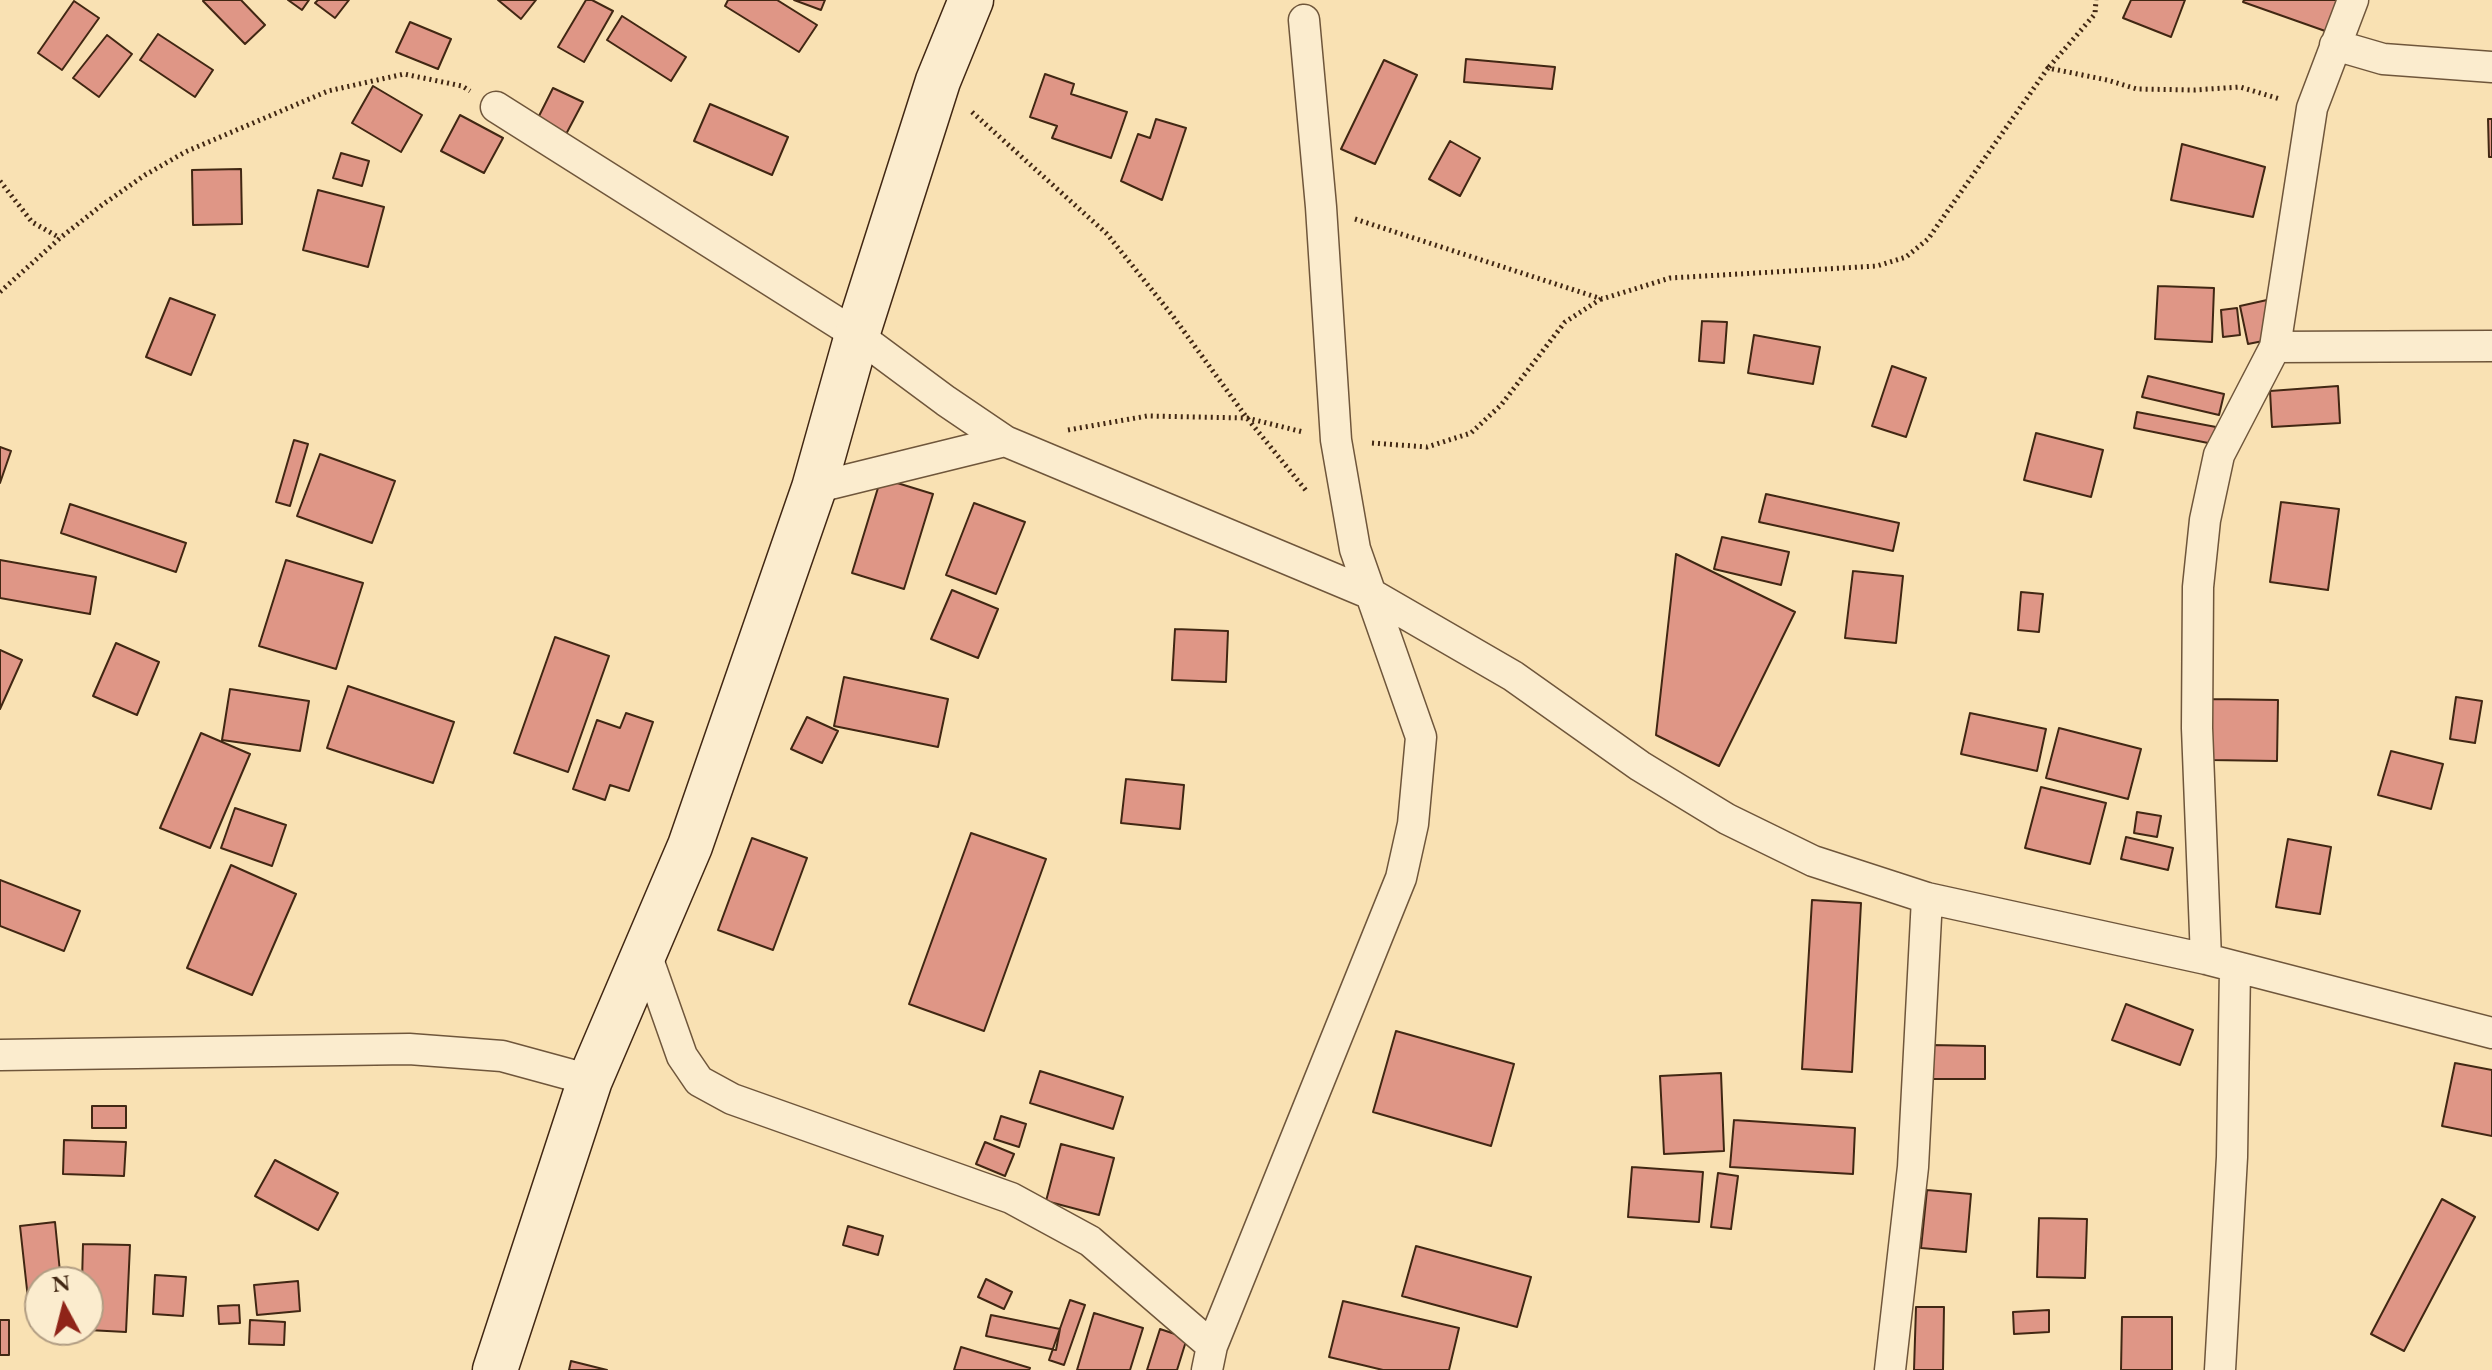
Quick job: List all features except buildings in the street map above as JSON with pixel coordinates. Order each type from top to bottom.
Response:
[{"type":"street","points":[[495,1370],[590,1080],[690,846],[814,488],[857,335],[938,81],[971,0]]},
{"type":"street","points":[[2206,959],[2197,728],[2198,587],[2205,520],[2219,455],[2275,347],[2312,108],[2353,0]]},
{"type":"street","points":[[645,951],[682,1056],[699,1081],[732,1099],[1011,1198],[1090,1241],[1210,1358],[1401,878],[1413,824],[1421,737],[1355,549],[1336,440],[1321,207],[1304,20]]},
{"type":"street","points":[[2335,45],[2383,59],[2492,67]]},
{"type":"street","points":[[496,107],[857,335],[1005,441],[1373,595],[1513,676],[1640,766],[1727,819],[1813,861],[1927,898],[2206,959],[2492,1033]]},
{"type":"street","points":[[2275,347],[2492,346]]},
{"type":"street","points":[[814,488],[1005,441]]},
{"type":"street","points":[[1890,1370],[1913,1167],[1927,898]]},
{"type":"street","points":[[2220,1370],[2232,1157],[2235,968]]},
{"type":"street","points":[[0,1055],[409,1049],[502,1056],[590,1080]]},
{"type":"path","points":[[1321,207],[1602,299],[1670,278],[1877,266],[1906,257],[1928,239],[2048,68],[2095,14],[2096,0]]},
{"type":"path","points":[[2048,68],[2137,89],[2240,87],[2312,108]]},
{"type":"path","points":[[0,292],[60,238],[145,175],[185,152],[328,91],[404,74],[462,86],[496,107]]},
{"type":"path","points":[[938,81],[1107,234],[1172,315],[1247,418],[1316,502]]},
{"type":"path","points":[[0,181],[32,222],[60,238]]}]
